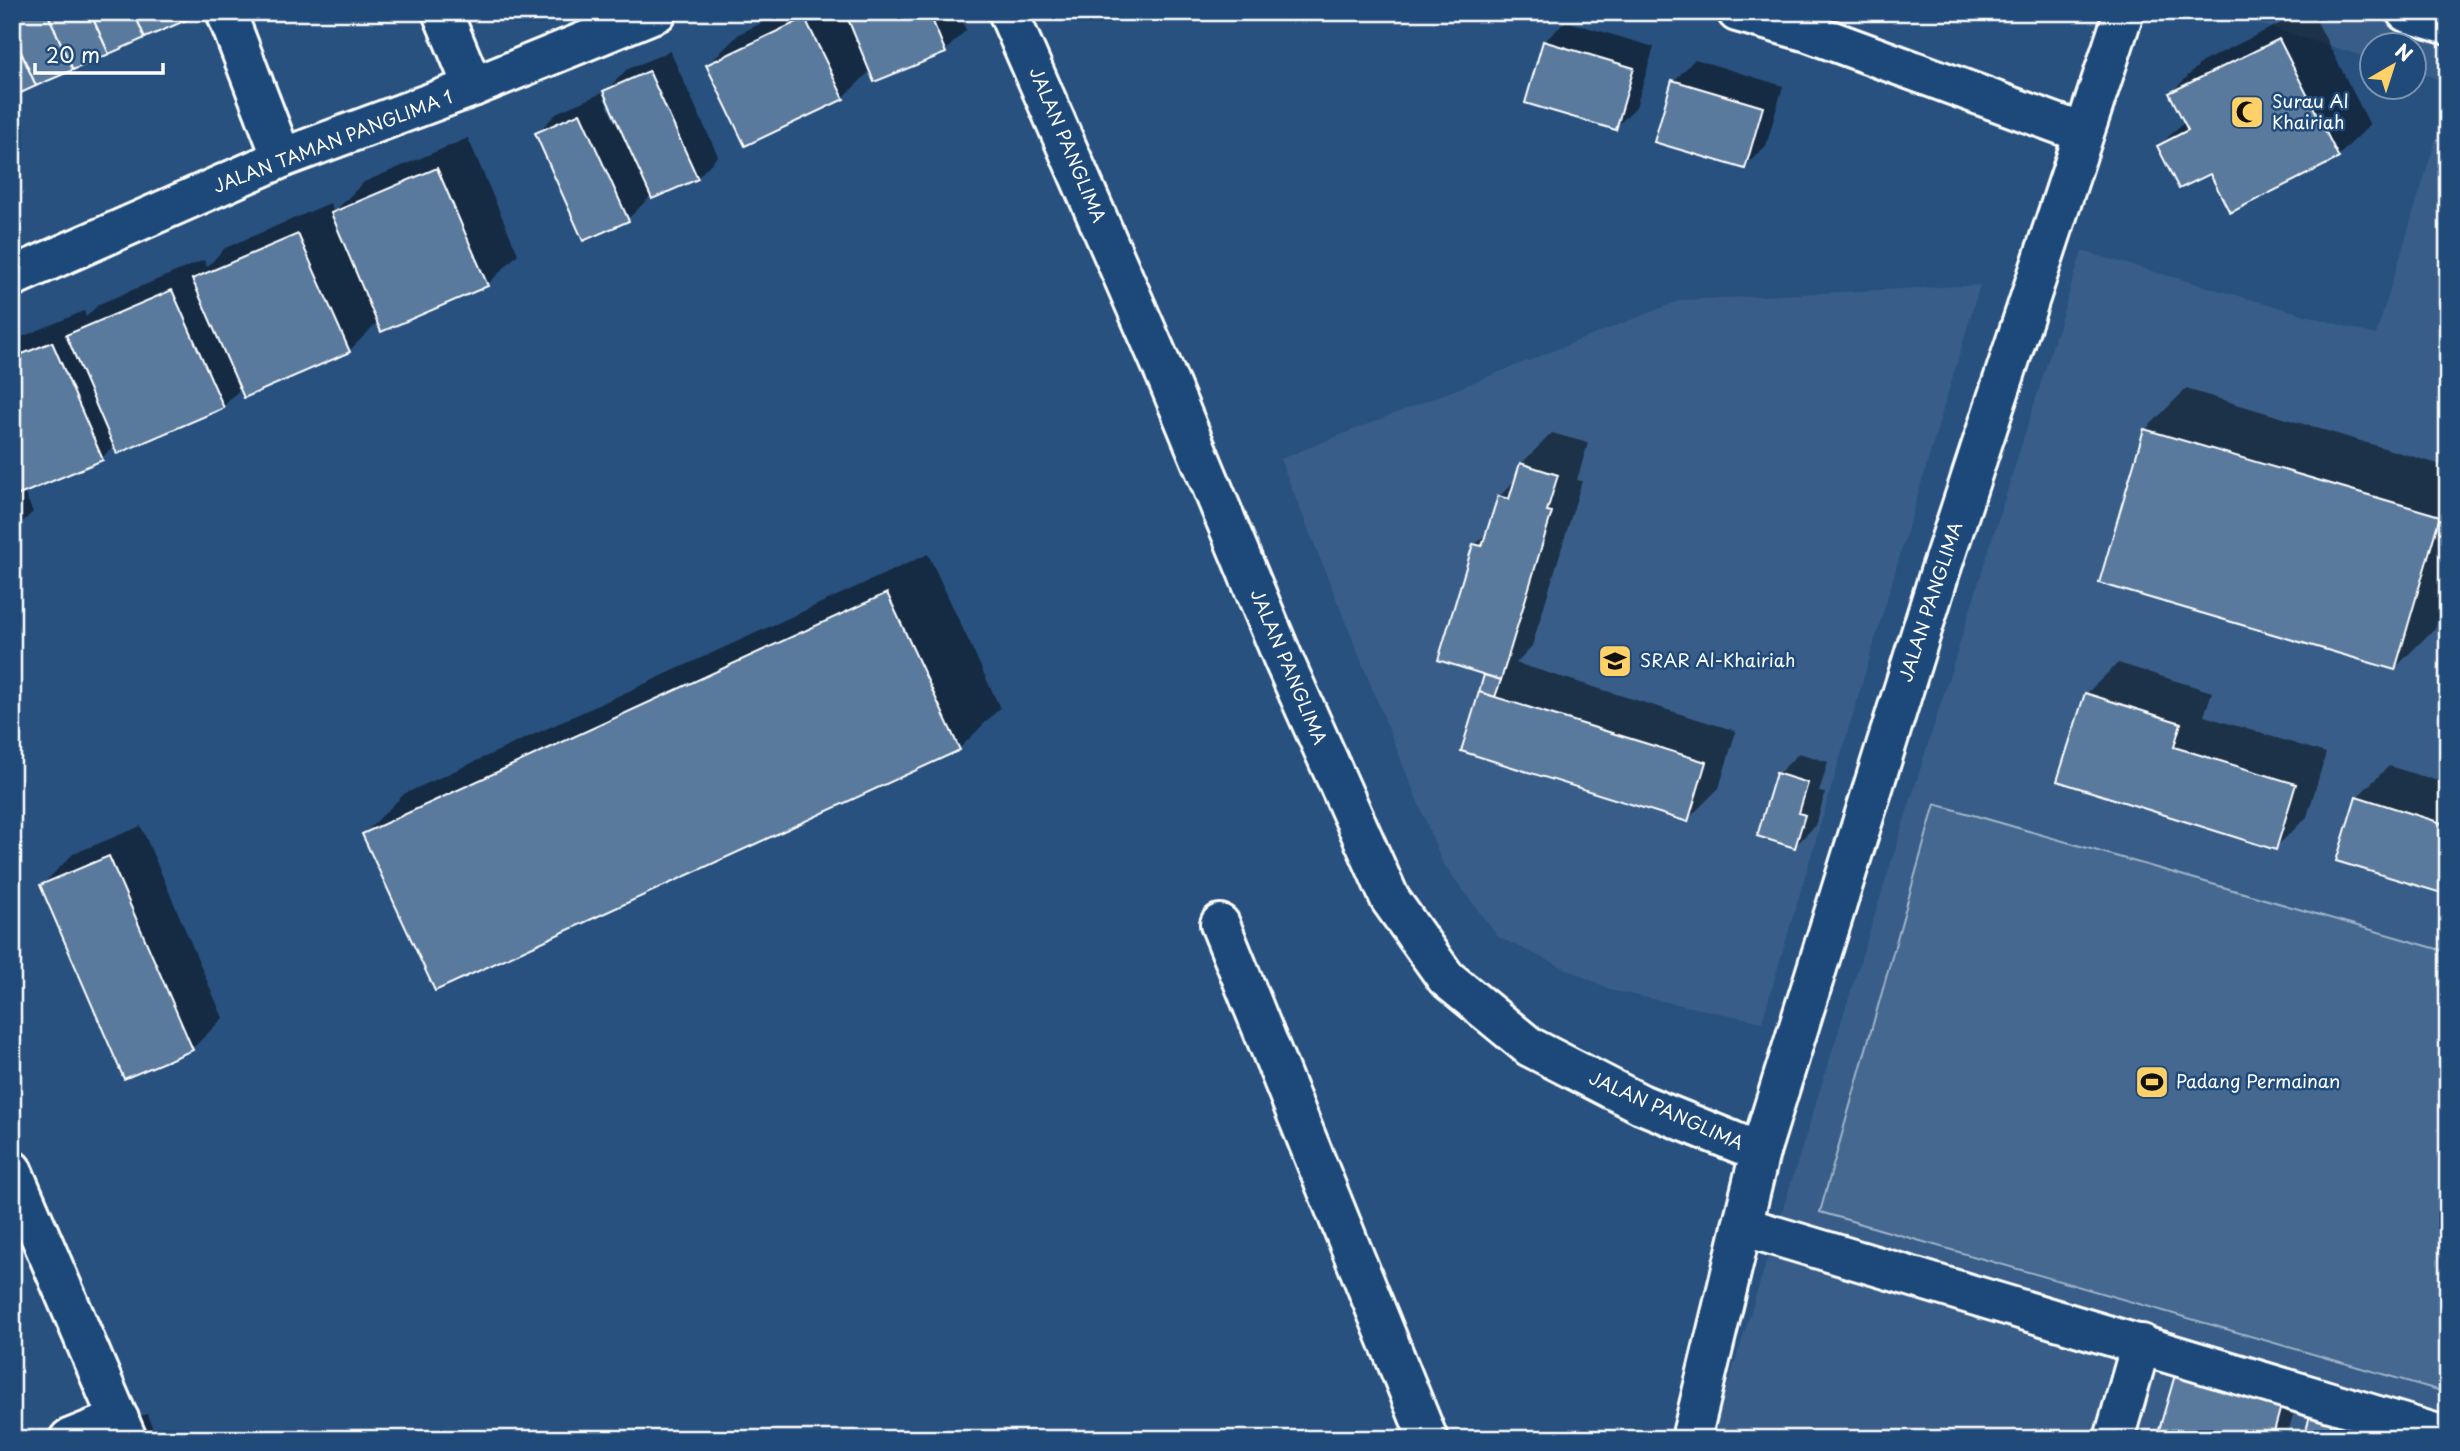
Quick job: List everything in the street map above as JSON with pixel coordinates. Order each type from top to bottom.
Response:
[{"type":"street","points":[[226,12],[282,158]]},
{"type":"street","points":[[442,12],[473,87]]},
{"type":"street","name":"JALAN TAMAN PANGLIMA 1","points":[[12,277],[282,158],[473,87],[657,12]]},
{"type":"street","name":"JALAN PANGLIMA","points":[[1008,12],[1156,352],[1284,662],[1390,899],[1446,978],[1530,1047],[1640,1104],[1760,1152]]},
{"type":"street","points":[[1737,12],[1808,32],[2083,133]]},
{"type":"street","name":"JALAN PANGLIMA","points":[[1691,1439],[1760,1152],[1939,575],[2123,12]]},
{"type":"street","points":[[2406,12],[2448,24]]},
{"type":"street","points":[[1220,924],[1428,1439]]},
{"type":"street","points":[[12,1170],[123,1429],[69,1439]]},
{"type":"street","points":[[1742,1226],[2448,1437]]},
{"type":"street","points":[[2114,1439],[2141,1344]]},
{"type":"shaded area","points":[[2220,12],[2448,12],[2448,82],[2428,76],[2428,32],[2358,32],[2358,55]]},
{"type":"shaded area","points":[[2448,99],[2448,1439],[1711,1439],[2082,251],[2376,335]]},
{"type":"shaded area","name":"SRAR Al-Khairiah","points":[[1980,285],[1762,1022],[1614,991],[1498,937],[1442,862],[1280,459],[1681,300]]},
{"type":"shaded area","name":"Padang Permainan","points":[[1935,804],[2448,952],[2448,1393],[1820,1212]]},
{"type":"building","points":[[12,12],[47,12],[73,70],[36,86],[12,32]]},
{"type":"building","points":[[47,12],[90,12],[109,54],[73,70]]},
{"type":"building","points":[[90,12],[134,12],[145,38],[109,54]]},
{"type":"building","points":[[134,12],[177,12],[182,22],[145,38]]},
{"type":"building","points":[[177,12],[204,12],[182,22]]},
{"type":"building","points":[[845,12],[929,12],[946,53],[874,82]]},
{"type":"building","points":[[805,18],[844,99],[745,146],[706,65]]},
{"type":"building","points":[[12,32],[36,86],[12,97]]},
{"type":"building","name":"Surau Al Khairiah","points":[[2279,39],[2339,158],[2230,213],[2210,174],[2179,189],[2157,146],[2188,130],[2169,93]]},
{"type":"building","points":[[1543,41],[1634,68],[1616,130],[1525,103]]},
{"type":"building","points":[[649,71],[698,179],[652,199],[603,91]]},
{"type":"building","points":[[1672,80],[1763,107],[1745,169],[1654,142]]},
{"type":"building","points":[[580,113],[629,221],[583,241],[535,133]]},
{"type":"building","points":[[437,168],[488,286],[381,332],[331,213]]},
{"type":"building","points":[[298,234],[350,352],[244,398],[192,279]]},
{"type":"building","points":[[172,290],[224,408],[117,454],[66,335]]},
{"type":"building","points":[[52,342],[103,460],[12,498],[12,358]]},
{"type":"building","points":[[2144,429],[2440,516],[2395,670],[2099,583]]},
{"type":"building","points":[[1520,463],[1558,475],[1547,511],[1552,512],[1501,680],[1438,660],[1473,544],[1482,546],[1498,496],[1509,499]]},
{"type":"building","points":[[887,593],[960,750],[435,991],[362,834]]},
{"type":"building","points":[[1484,675],[1501,680],[1495,697],[1479,692]]},
{"type":"building","points":[[1479,692],[1706,762],[1688,822],[1461,751]]},
{"type":"building","points":[[2085,693],[2181,723],[2174,747],[2296,784],[2276,850],[2057,781]]},
{"type":"building","points":[[1776,773],[1808,783],[1799,813],[1805,815],[1795,848],[1757,836]]},
{"type":"building","points":[[2356,796],[2448,825],[2448,895],[2336,861]]},
{"type":"building","points":[[109,856],[193,1050],[124,1079],[40,885]]},
{"type":"building","points":[[2175,1375],[2281,1406],[2272,1439],[2157,1437]]},
{"type":"building","points":[[2310,1415],[2390,1439],[2304,1439]]},
{"type":"place","name":"Surau Al Khairiah","points":[[2247,112]]},
{"type":"place","name":"SRAR Al-Khairiah","points":[[1615,661]]},
{"type":"place","name":"Padang Permainan","points":[[2152,1082]]}]
